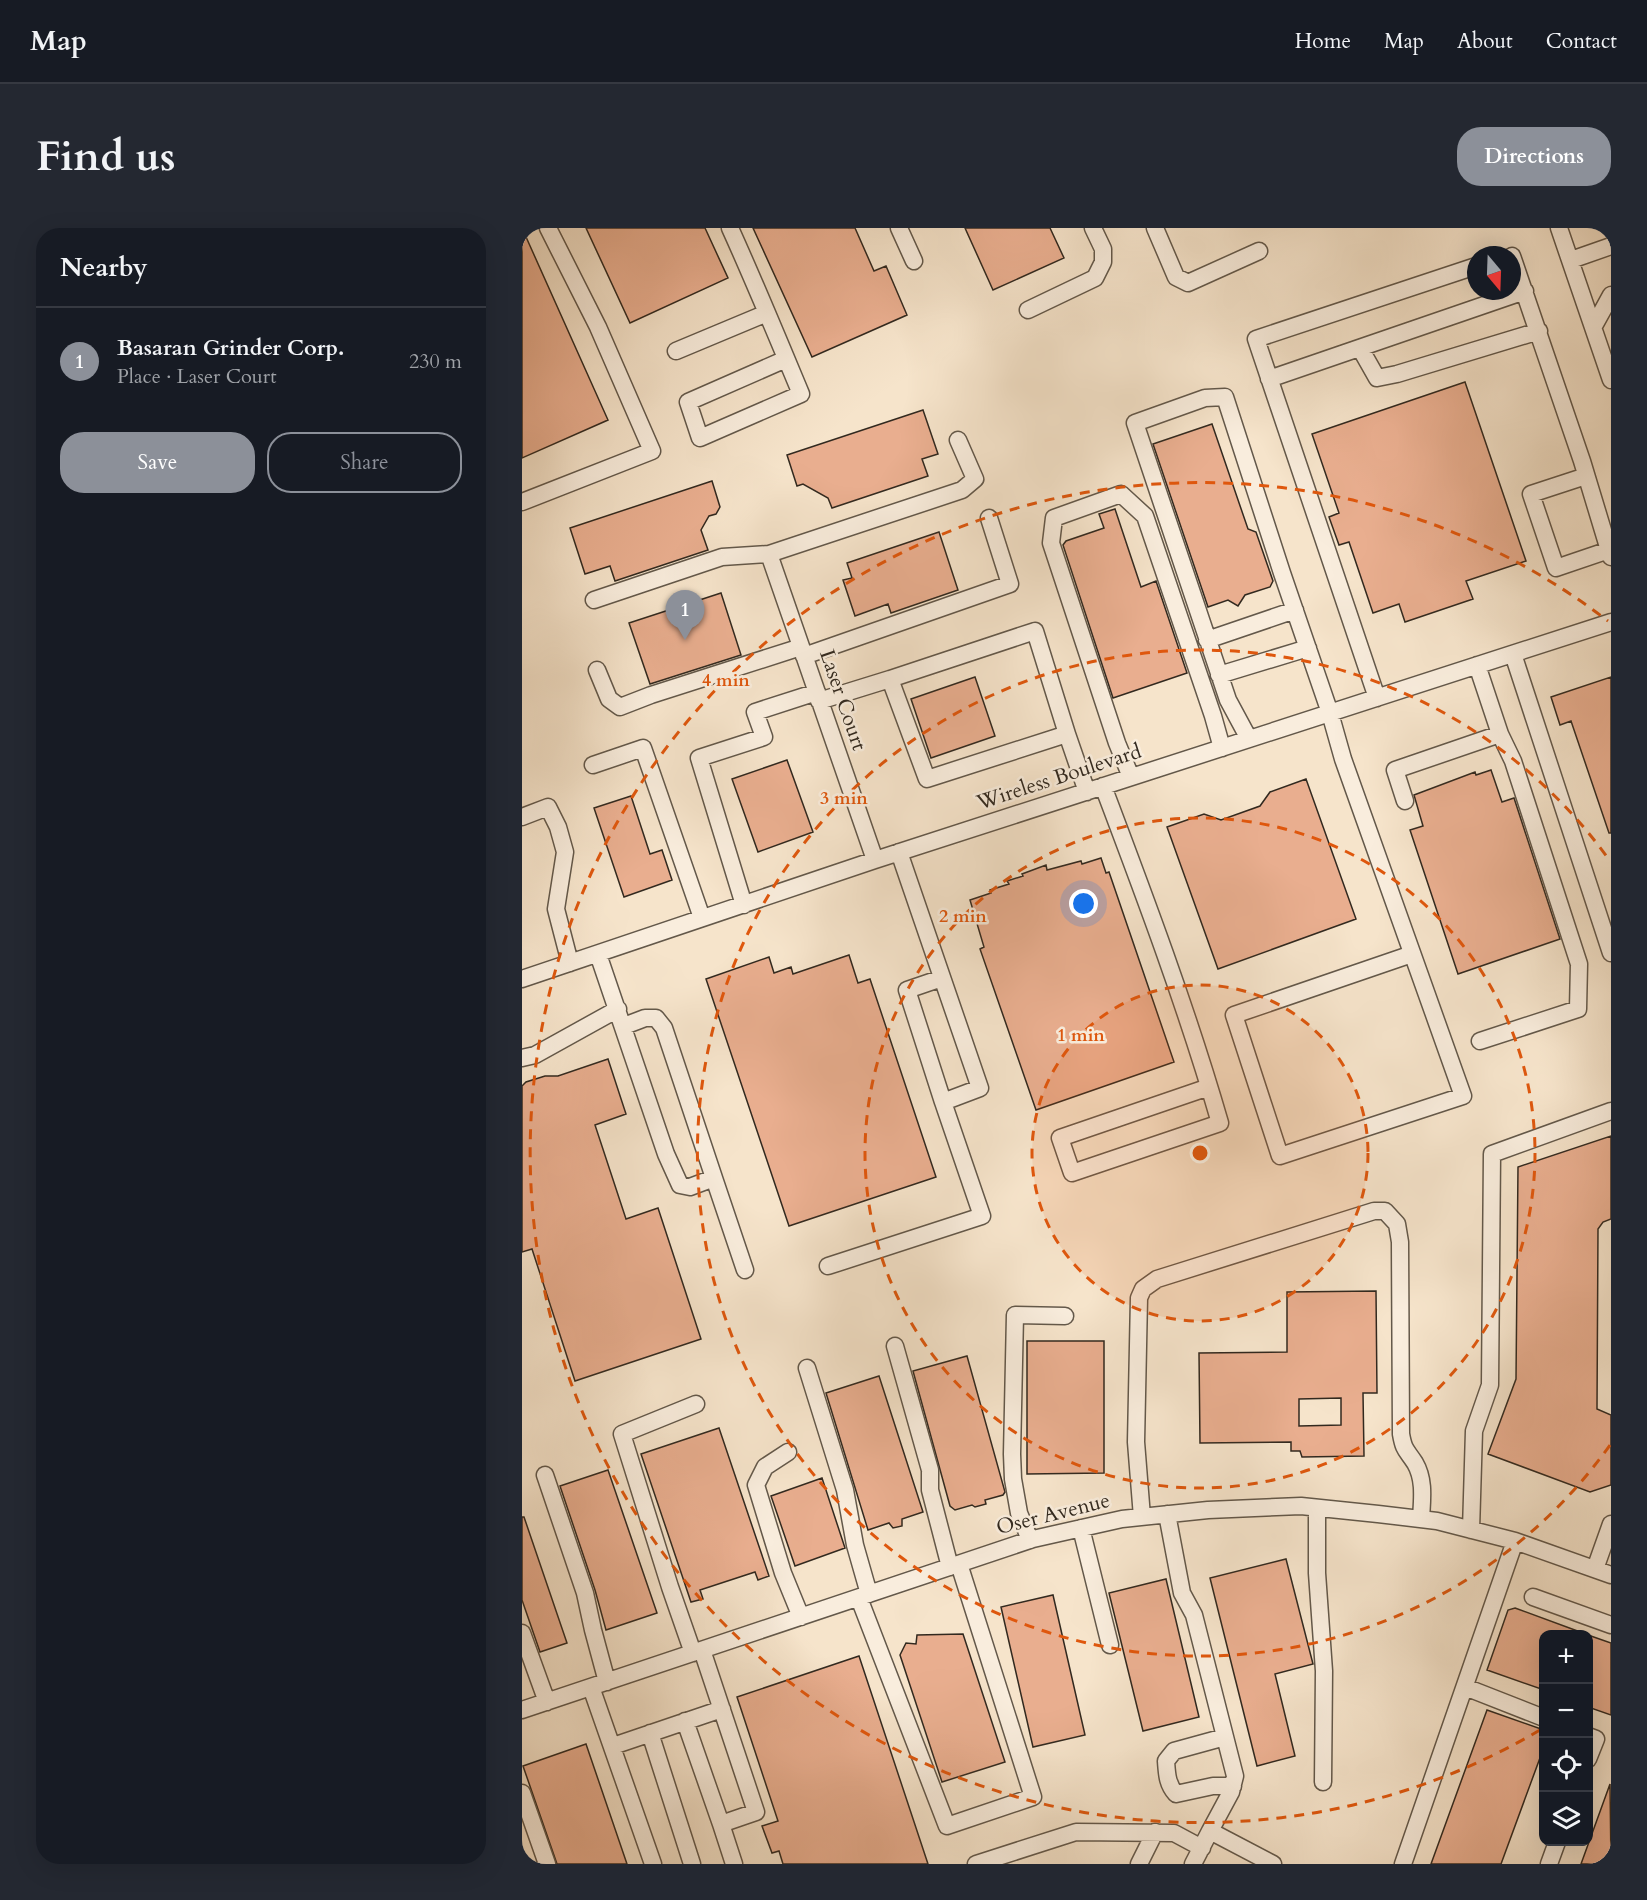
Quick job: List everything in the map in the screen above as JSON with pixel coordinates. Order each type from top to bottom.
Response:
[{"type":"street","points":[[522,502],[652,451],[598,327],[548,228]]},
{"type":"street","points":[[730,228],[801,394],[700,438],[688,402],[786,359]]},
{"type":"street","points":[[900,228],[914,261]]},
{"type":"street","points":[[1028,310],[1095,278],[1103,262],[1103,249],[1093,228]]},
{"type":"street","points":[[1155,228],[1176,277],[1188,283],[1259,251]]},
{"type":"street","points":[[1559,228],[1594,326],[1606,348],[1611,380]]},
{"type":"street","points":[[1571,260],[1610,242]]},
{"type":"street","points":[[1377,698],[1256,339],[1467,269]]},
{"type":"street","points":[[1521,280],[1539,331],[1586,476],[1610,553],[1556,568],[1531,494],[1586,476]]},
{"type":"street","points":[[1269,379],[1525,291]]},
{"type":"street","points":[[1594,326],[1611,295]]},
{"type":"street","points":[[676,351],[767,313]]},
{"type":"street","points":[[1360,348],[1377,378],[1539,331]]},
{"type":"street","points":[[1249,739],[1228,700],[1135,423],[1205,398],[1225,397],[1330,713],[1343,759],[1463,1096],[1280,1155],[1234,1015],[1412,954]]},
{"type":"street","points":[[594,600],[722,557],[769,554],[962,490],[975,479],[958,440]]},
{"type":"street","points":[[1131,777],[1117,744],[1051,543],[1054,518],[1121,494],[1145,516],[1222,748]]},
{"type":"street","points":[[597,670],[609,699],[620,707],[662,691],[803,652],[1010,584],[990,518]]},
{"type":"street","name":"Laser Court","points":[[769,554],[874,860]]},
{"type":"street","points":[[1208,640],[1295,610]]},
{"type":"street","name":"Wireless Boulevard","points":[[522,979],[874,860],[1611,622]]},
{"type":"street","points":[[744,905],[699,758],[764,737],[755,712],[890,679],[1035,631],[1067,734],[1095,789],[1152,917],[1209,1087],[1220,1123],[1072,1173],[1060,1138],[1209,1087]]},
{"type":"street","points":[[1219,675],[1308,648]]},
{"type":"street","points":[[1513,654],[1611,953]]},
{"type":"street","points":[[1477,665],[1500,734],[1513,761],[1579,964],[1578,1008],[1480,1041]]},
{"type":"street","points":[[890,679],[927,779],[1067,734]]},
{"type":"street","points":[[1405,801],[1395,770],[1500,734]]},
{"type":"street","points":[[593,765],[643,748],[702,918]]},
{"type":"street","points":[[522,817],[548,807],[558,827],[565,852],[556,909],[570,963]]},
{"type":"street","points":[[899,852],[980,1089],[943,1102]]},
{"type":"street","points":[[598,954],[666,1154],[680,1185],[690,1187],[714,1178]]},
{"type":"street","points":[[828,1266],[982,1216],[907,990],[942,978]]},
{"type":"street","points":[[522,1058],[535,1056],[618,1009]]},
{"type":"street","points":[[624,1026],[645,1018],[656,1018],[664,1028],[745,1270]]},
{"type":"street","points":[[1471,1530],[1474,1431],[1490,1385],[1492,1154],[1611,1111]]},
{"type":"street","points":[[1142,1517],[1136,1442],[1139,1298],[1143,1289],[1157,1279],[1374,1210],[1385,1211],[1397,1224],[1400,1242],[1401,1434],[1404,1449],[1416,1464],[1423,1489],[1421,1519]]},
{"type":"street","points":[[1030,1540],[1019,1513],[1014,1490],[1012,1462],[1015,1314],[1065,1316]]},
{"type":"street","points":[[807,1368],[845,1490],[864,1596],[947,1826],[1033,1797],[932,1498],[930,1470],[895,1346]]},
{"type":"street","points":[[696,1404],[622,1434],[670,1587],[722,1709],[756,1812],[721,1824]]},
{"type":"street","points":[[788,1452],[765,1467],[756,1485],[783,1573],[801,1617]]},
{"type":"street","points":[[545,1475],[585,1593],[593,1630],[599,1685],[613,1746],[652,1864]]},
{"type":"street","name":"Oser Avenue","points":[[522,1710],[1030,1540],[1122,1519],[1301,1506],[1421,1519],[1515,1541],[1603,1572]]},
{"type":"street","points":[[1317,1508],[1317,1573],[1324,1671],[1323,1782]]},
{"type":"street","points":[[1167,1515],[1182,1593],[1194,1615],[1235,1776],[1233,1786],[1193,1864]]},
{"type":"street","points":[[1603,1572],[1611,1524]]},
{"type":"street","points":[[1081,1528],[1110,1645]]},
{"type":"street","points":[[1403,1864],[1515,1541]]},
{"type":"street","points":[[1533,1597],[1611,1625]]},
{"type":"street","points":[[522,1633],[547,1702]]},
{"type":"street","points":[[1465,1687],[1539,1716]]},
{"type":"street","points":[[613,1746],[722,1709]]},
{"type":"street","points":[[685,1721],[734,1864]]},
{"type":"street","points":[[650,1733],[692,1864]]},
{"type":"street","points":[[1225,1737],[1174,1751],[1166,1761],[1167,1776],[1170,1787],[1176,1794],[1213,1786],[1233,1786]]},
{"type":"street","points":[[522,1793],[547,1864]]},
{"type":"street","points":[[1209,1831],[1273,1864]]},
{"type":"street","points":[[976,1864],[1076,1832],[1174,1833],[1202,1848]]},
{"type":"street","points":[[1139,1864],[1155,1832]]},
{"type":"street","points":[[1549,1864],[1556,1846]]},
{"type":"building","points":[[522,228],[608,420],[522,458]]},
{"type":"building","points":[[586,228],[705,228],[728,278],[630,323]]},
{"type":"building","points":[[753,228],[855,228],[874,271],[886,266],[907,315],[812,357]]},
{"type":"building","points":[[965,228],[1050,228],[1064,258],[993,290]]},
{"type":"building","points":[[1465,382],[1526,561],[1466,581],[1473,599],[1405,622],[1399,604],[1373,613],[1349,542],[1339,545],[1329,517],[1339,513],[1312,434]]},
{"type":"building","points":[[923,410],[938,454],[922,459],[928,476],[832,508],[828,498],[803,484],[797,486],[787,455]]},
{"type":"building","points":[[1212,424],[1248,529],[1256,532],[1273,581],[1270,587],[1245,595],[1238,606],[1228,600],[1208,607],[1153,444]]},
{"type":"building","points":[[712,481],[720,507],[716,514],[709,516],[701,530],[708,550],[615,581],[610,566],[585,574],[570,528]]},
{"type":"building","points":[[1115,509],[1141,587],[1156,581],[1187,673],[1113,698],[1063,545],[1066,541],[1104,528],[1099,514]]},
{"type":"building","points":[[939,532],[958,590],[891,613],[888,604],[855,616],[843,580],[852,578],[847,563]]},
{"type":"building","points":[[721,593],[741,655],[650,684],[629,623]]},
{"type":"building","points":[[975,677],[995,736],[931,758],[911,699]]},
{"type":"building","points":[[1611,677],[1611,833],[1609,833],[1571,721],[1560,725],[1551,697]]},
{"type":"building","points":[[787,760],[813,832],[758,852],[732,779]]},
{"type":"building","points":[[1491,770],[1502,802],[1514,798],[1560,939],[1458,974],[1410,830],[1423,826],[1414,795],[1475,772],[1476,775]]},
{"type":"building","points":[[1306,779],[1356,919],[1218,969],[1167,827],[1204,814],[1221,820],[1260,806],[1270,792]]},
{"type":"building","points":[[631,796],[650,854],[662,850],[672,880],[624,897],[594,808]]},
{"type":"building","points":[[1101,858],[1106,873],[1109,872],[1174,1062],[1036,1110],[980,949],[984,947],[970,900],[991,893],[990,890],[1009,884],[1007,881],[1046,865],[1047,870]]},
{"type":"building","points":[[849,955],[858,983],[870,979],[936,1177],[789,1226],[706,979],[769,957],[774,973],[791,967],[793,974]]},
{"type":"building","points":[[608,1059],[626,1114],[595,1125],[626,1219],[658,1208],[701,1339],[575,1381],[532,1249],[522,1252],[522,1086],[526,1082],[545,1076],[558,1076]]},
{"type":"building","points":[[1611,1136],[1611,1219],[1603,1222],[1598,1229],[1597,1409],[1611,1415],[1611,1485],[1590,1492],[1488,1454],[1516,1379],[1518,1167]]},
{"type":"building","points":[[1376,1291],[1377,1393],[1363,1393],[1364,1456],[1302,1457],[1300,1451],[1291,1451],[1291,1442],[1200,1443],[1199,1353],[1287,1352],[1287,1292]],"holes":[[[1341,1398],[1341,1425],[1299,1426],[1299,1399]]]},
{"type":"building","points":[[1027,1341],[1104,1341],[1104,1473],[1027,1474]]},
{"type":"building","points":[[967,1356],[1005,1492],[1003,1495],[985,1500],[986,1504],[955,1510],[950,1506],[913,1371]]},
{"type":"building","points":[[879,1376],[923,1512],[902,1519],[902,1526],[893,1528],[889,1523],[868,1530],[826,1393]]},
{"type":"building","points":[[719,1428],[769,1576],[758,1580],[755,1572],[700,1590],[703,1599],[691,1602],[641,1454]]},
{"type":"building","points":[[608,1470],[657,1613],[606,1630],[560,1486]]},
{"type":"building","points":[[822,1478],[845,1548],[795,1566],[771,1496]]},
{"type":"building","points":[[522,1517],[524,1517],[567,1643],[540,1652],[522,1600]]},
{"type":"building","points":[[1286,1559],[1313,1664],[1275,1674],[1295,1756],[1257,1766],[1210,1578]]},
{"type":"building","points":[[1166,1579],[1199,1717],[1143,1731],[1109,1593]]},
{"type":"building","points":[[1053,1595],[1085,1735],[1033,1747],[1001,1607]]},
{"type":"building","points":[[1515,1608],[1575,1630],[1539,1630],[1539,1688],[1487,1670],[1508,1610]]},
{"type":"building","points":[[963,1634],[1005,1762],[942,1782],[900,1655],[906,1643],[916,1644],[917,1635]]},
{"type":"building","points":[[1593,1637],[1611,1643],[1611,1715],[1593,1709]]},
{"type":"building","points":[[859,1656],[928,1864],[783,1864],[779,1851],[772,1853],[762,1826],[778,1821],[737,1697]]},
{"type":"building","points":[[1487,1710],[1539,1728],[1539,1761],[1501,1864],[1431,1864]]},
{"type":"building","points":[[586,1744],[627,1864],[557,1864],[523,1766]]},
{"type":"building","points":[[1610,1784],[1611,1864],[1581,1864],[1588,1846],[1593,1846],[1593,1831]]},
{"type":"place","name":"Basaran Grinder Corp.","points":[[685,640]]}]
